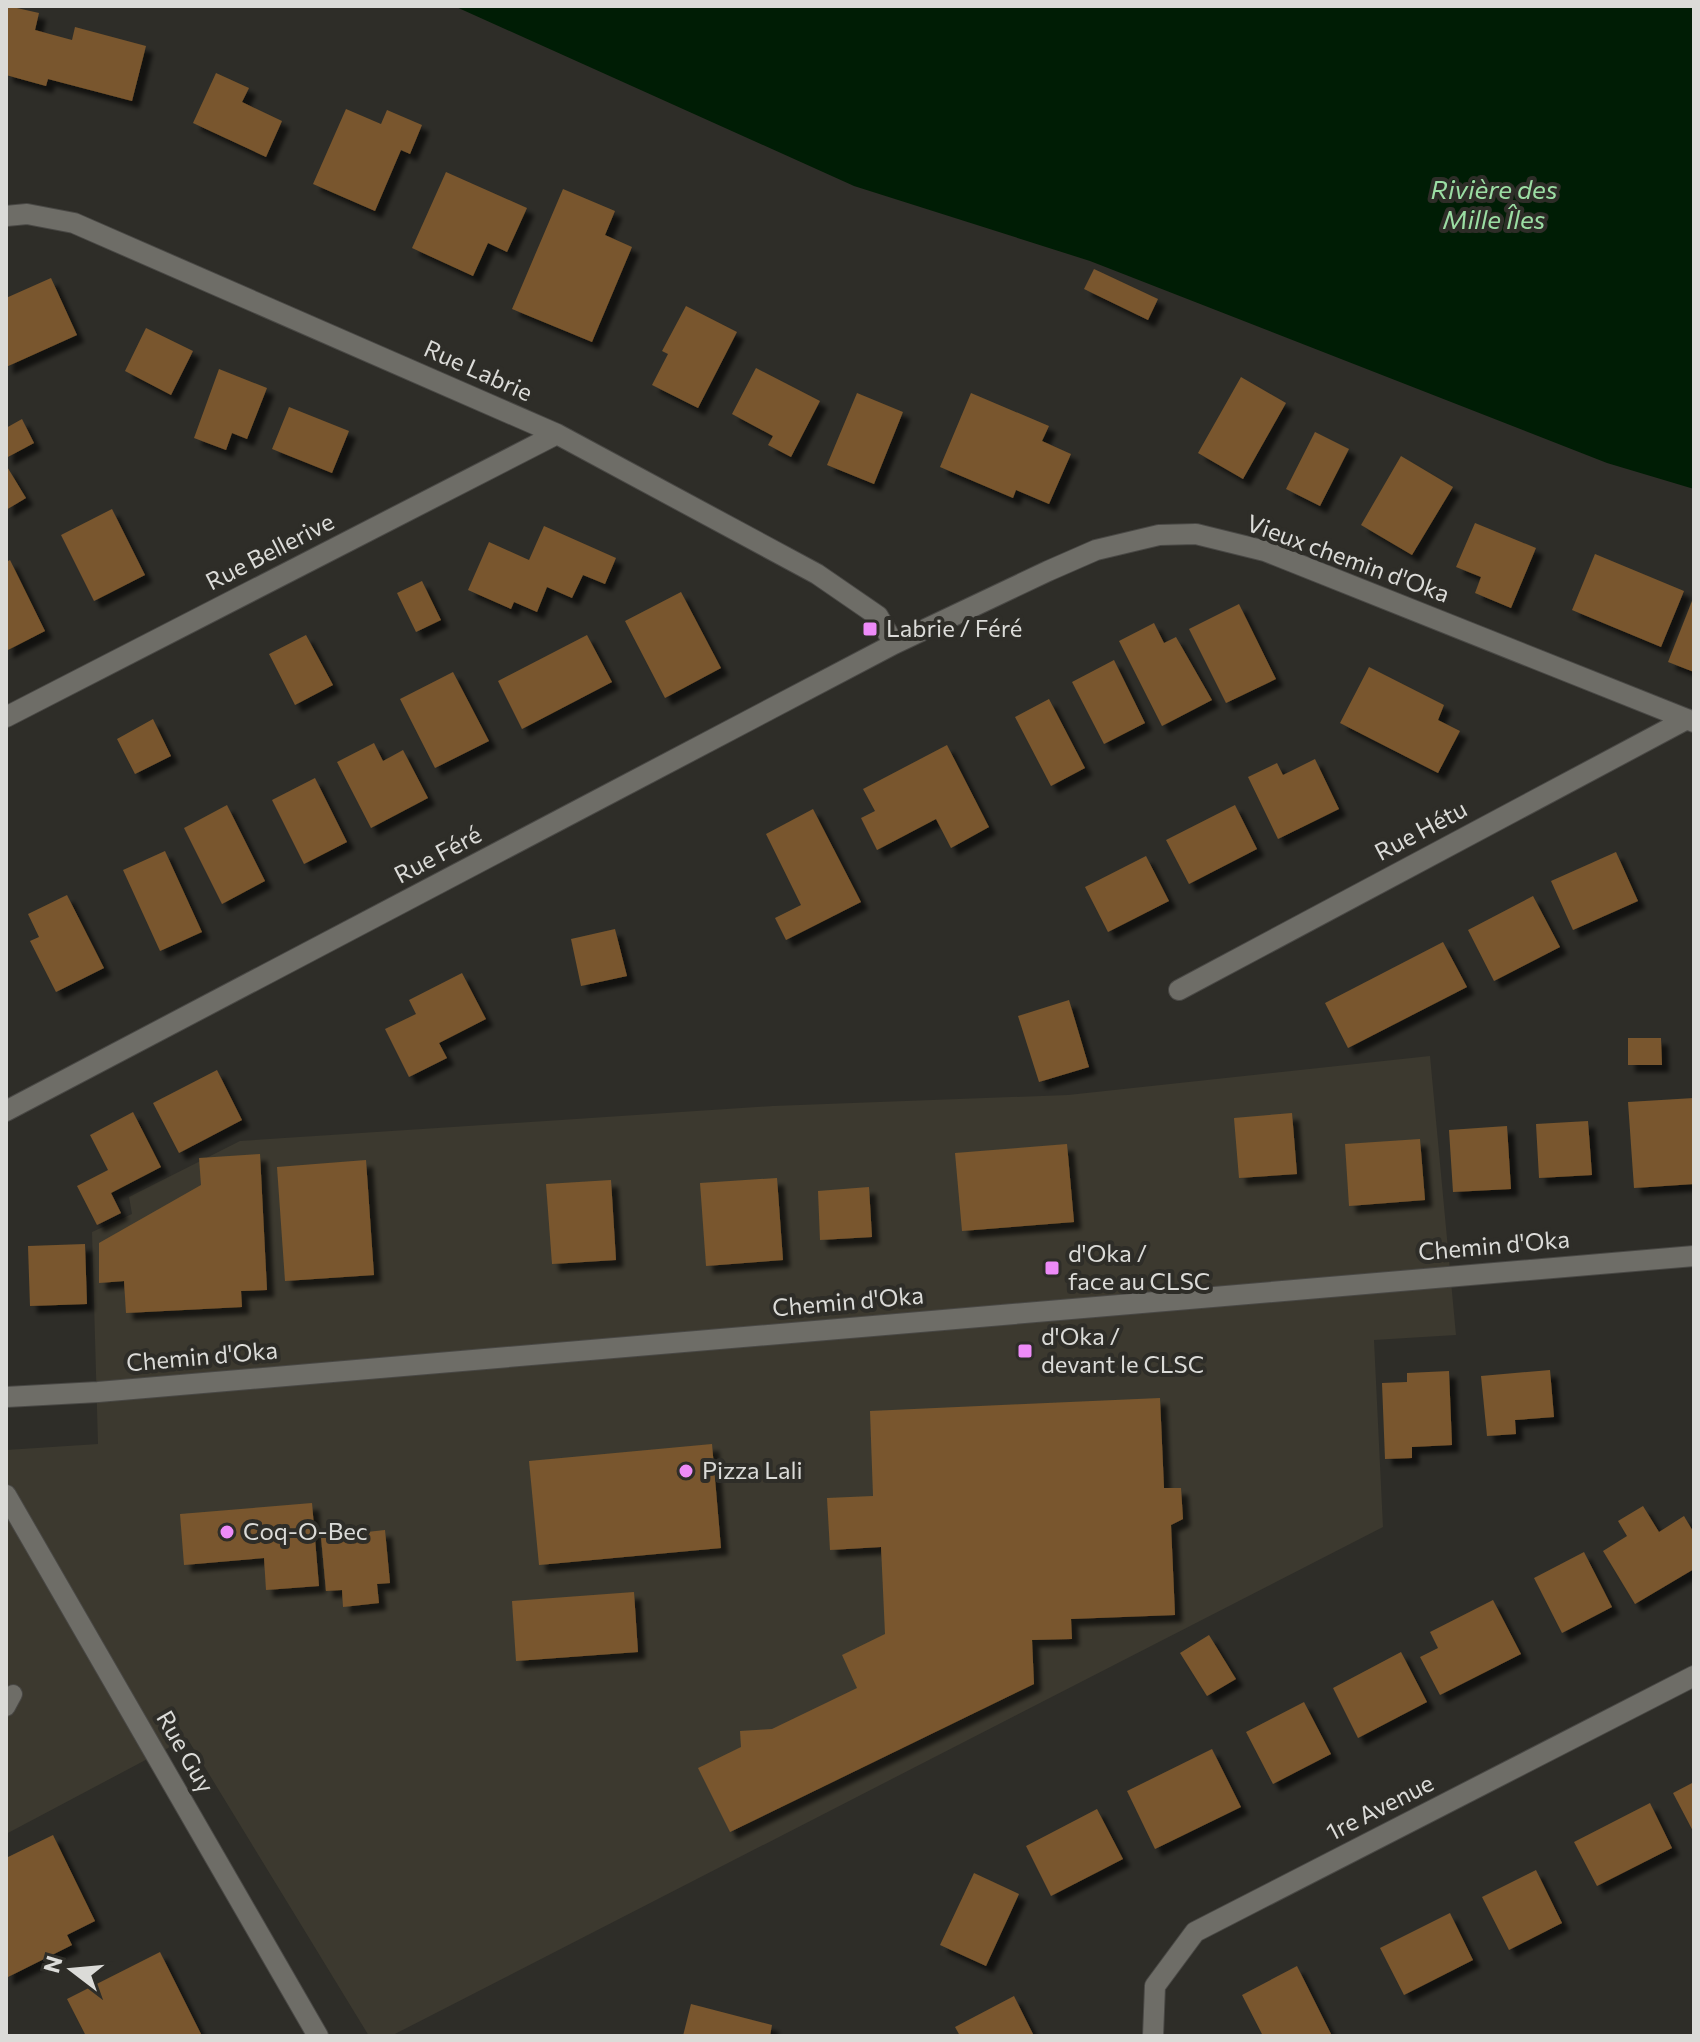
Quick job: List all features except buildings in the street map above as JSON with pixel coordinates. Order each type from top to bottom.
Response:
[{"type":"street","name":"Rue Labrie","points":[[6,216],[27,214],[74,223],[557,434],[817,574],[878,616],[894,644]]},
{"type":"street","name":"Rue Bellerive","points":[[6,717],[557,434]]},
{"type":"street","name":"Vieux chemin d'Oka","points":[[894,644],[1096,550],[1159,535],[1196,534],[1265,551],[1690,720]]},
{"type":"street","name":"Rue Féré","points":[[6,1111],[894,644]]},
{"type":"street","name":"Rue Hétu","points":[[1179,990],[1690,720]]},
{"type":"street","name":"Chemin d'Oka","points":[[6,1397],[98,1392],[1694,1256]]},
{"type":"street","name":"Rue Guy","points":[[6,1495],[318,2036]]},
{"type":"street","name":"1re Avenue","points":[[1153,2036],[1155,1986],[1195,1932],[1694,1676]]},
{"type":"shaded area","points":[[1430,1056],[1456,1335],[1374,1340],[1383,1527],[391,2036],[369,2036],[187,1738],[6,1834],[6,1450],[98,1444],[92,1232],[132,1214],[129,1197],[240,1141],[773,1106],[1068,1095]]},
{"type":"water","name":"Rivière des Mille Îles","points":[[454,6],[1694,6],[1694,489],[1607,463],[1090,261],[854,186]]},
{"type":"place","name":"Labrie / Féré","points":[[870,629]]},
{"type":"place","name":"d'Oka / face au CLSC","points":[[1052,1268]]},
{"type":"place","name":"d'Oka / devant le CLSC","points":[[1025,1351]]},
{"type":"place","name":"Pizza Lali","points":[[686,1471]]},
{"type":"place","name":"Coq-O-Bec","points":[[227,1532]]}]
